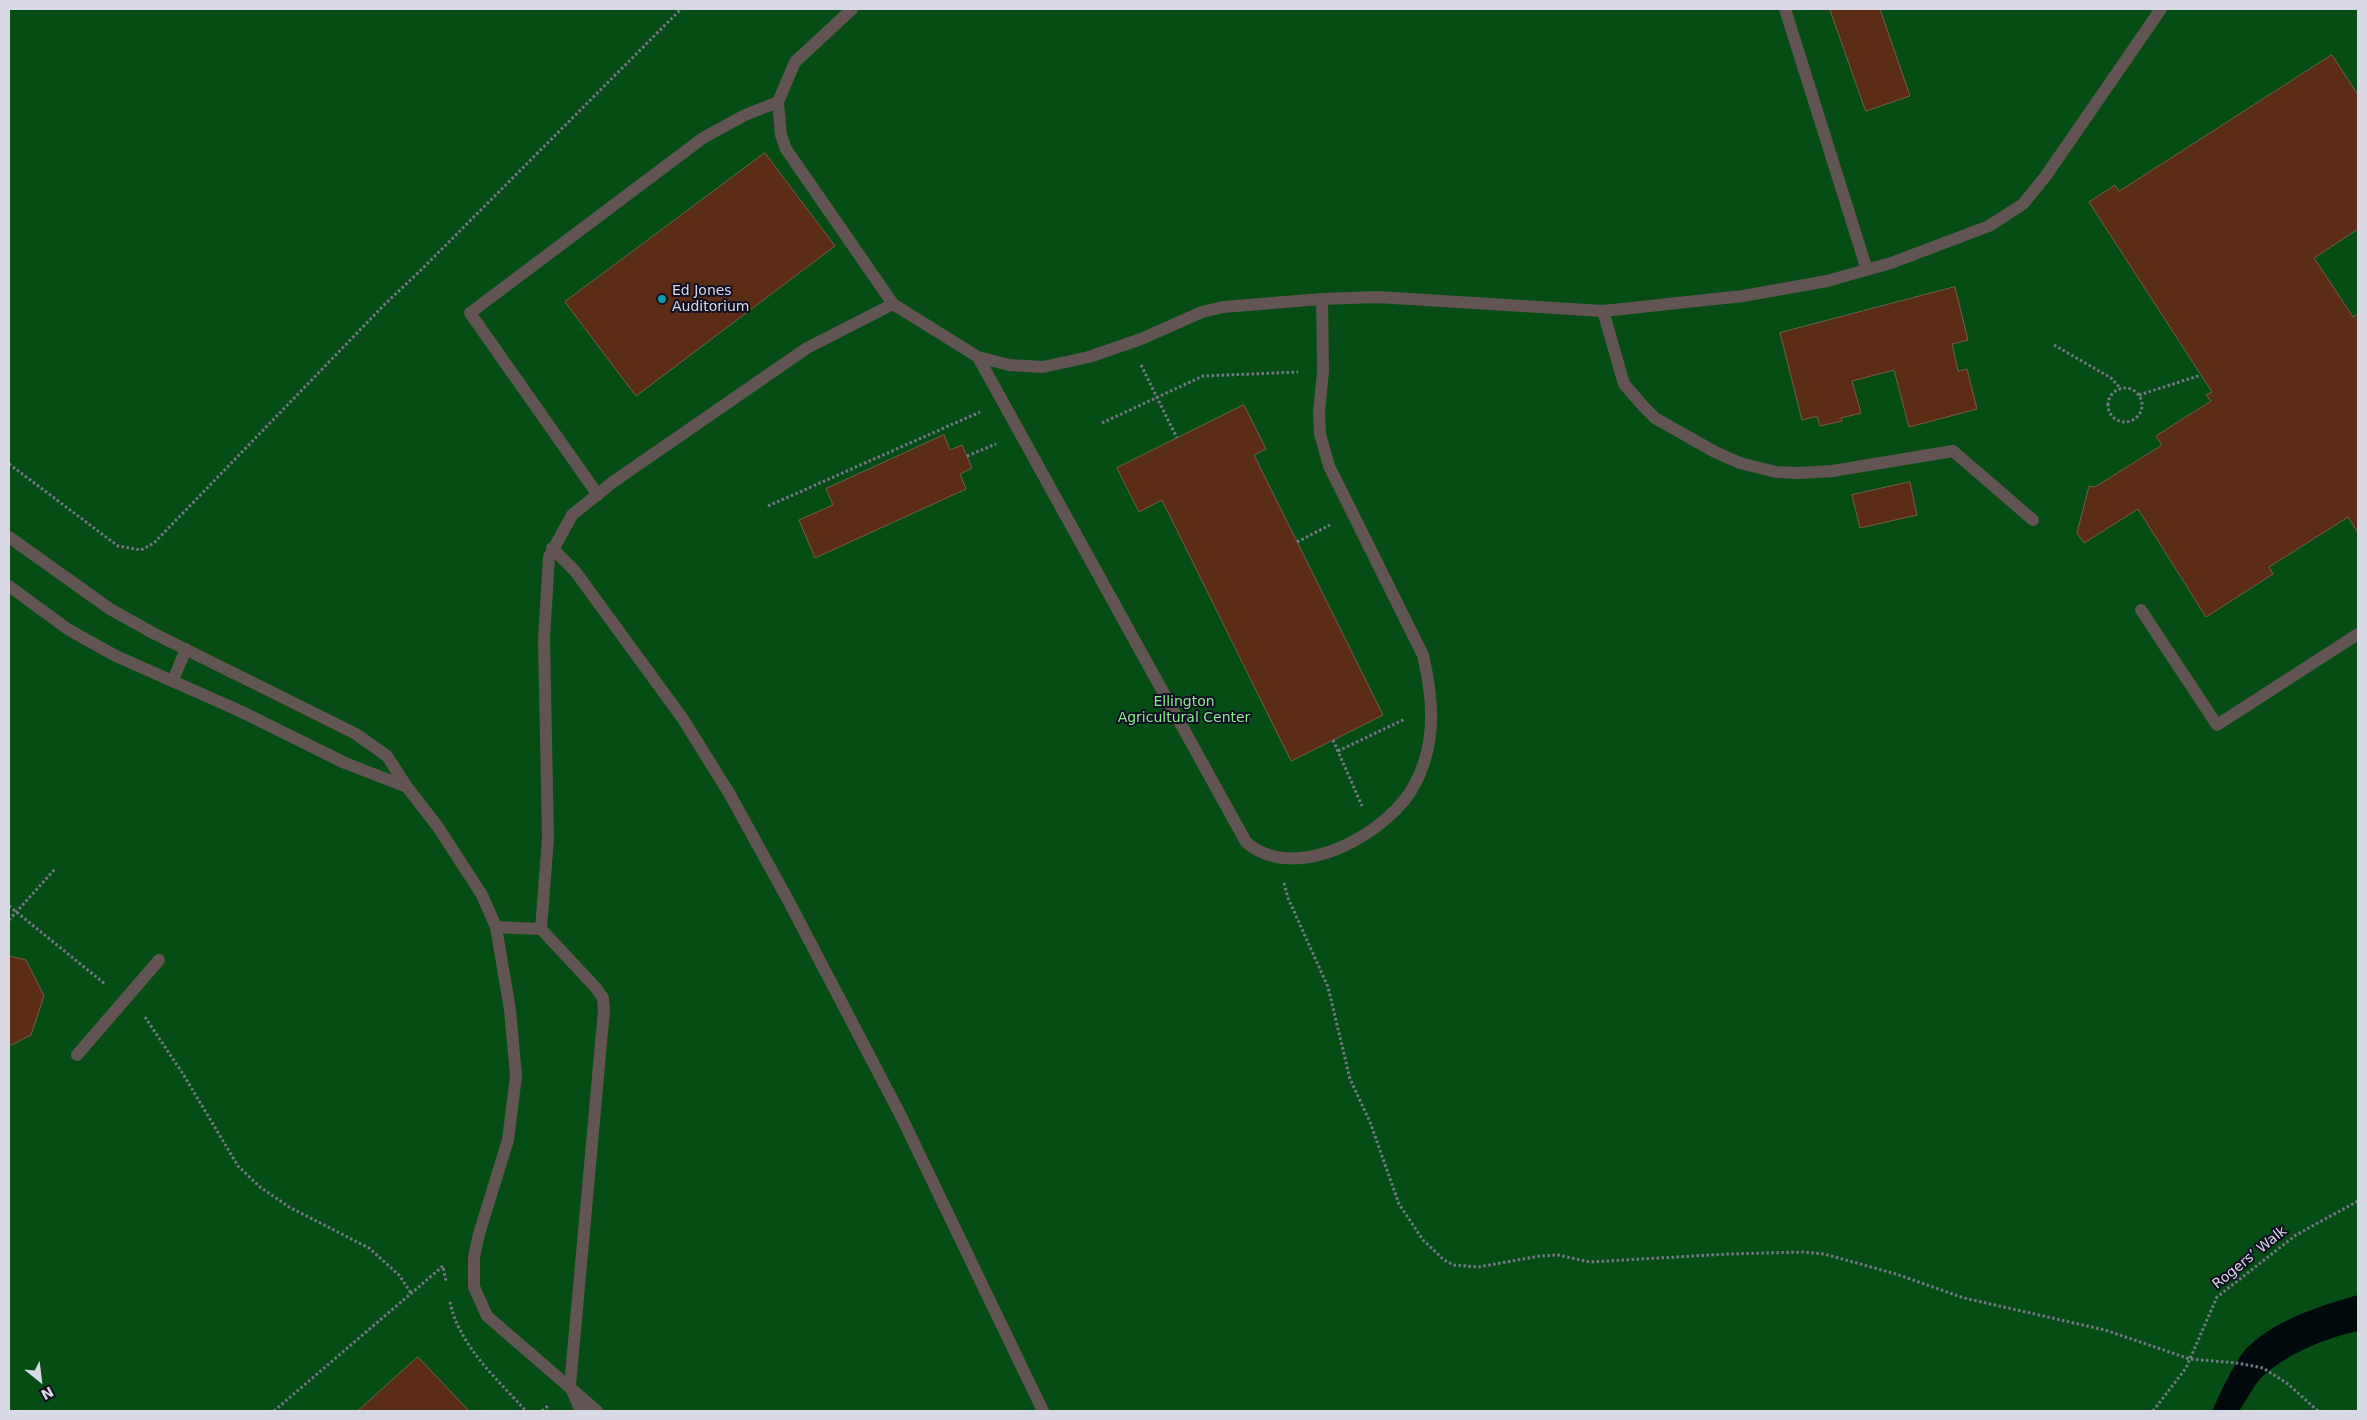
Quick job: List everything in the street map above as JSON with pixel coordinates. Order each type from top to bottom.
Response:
[{"type":"street","points":[[852,9],[795,62],[778,102],[782,135],[786,149],[893,304],[978,357],[1009,365],[1043,367],[1089,358],[1130,343],[1202,312],[1223,307],[1322,299],[1377,297],[1603,311],[1743,296],[1827,280],[1891,264],[1989,226],[2023,204],[2045,177],[2161,9]]},
{"type":"street","points":[[1785,9],[1867,270]]},
{"type":"street","points":[[598,495],[470,313],[703,138],[745,115],[778,102]]},
{"type":"street","points":[[978,357],[1246,842],[1260,852],[1283,857],[1304,857],[1327,853],[1348,846],[1373,830],[1402,803],[1416,782],[1430,731],[1432,706],[1431,689],[1423,656],[1329,466],[1320,434],[1319,413],[1324,371],[1322,299]]},
{"type":"street","points":[[541,929],[548,838],[544,639],[549,557],[552,548],[572,515],[613,482],[807,348],[893,304]]},
{"type":"street","points":[[1603,311],[1624,384],[1655,418],[1715,452],[1740,463],[1776,472],[1800,473],[1832,471],[1953,451],[2033,520]]},
{"type":"street","points":[[9,537],[110,609],[356,734],[387,756],[407,787],[438,827],[482,895],[496,927],[510,1010],[516,1076],[508,1140],[474,1257],[474,1287],[487,1316],[597,1411]]},
{"type":"street","points":[[552,548],[575,571],[683,719],[730,793],[901,1116],[1043,1411]]},
{"type":"street","points":[[9,586],[69,630],[116,656],[172,680],[345,764],[407,787]]},
{"type":"street","points":[[2141,610],[2217,726],[2358,634]]},
{"type":"street","points":[[172,680],[186,649]]},
{"type":"street","points":[[496,927],[541,929],[603,998],[604,1010],[570,1386],[580,1411]]},
{"type":"street","points":[[77,1055],[159,960]]},
{"type":"path","points":[[9,464],[118,546],[141,550],[154,543],[386,303],[681,9]]},
{"type":"path","points":[[1130,343],[1178,438]]},
{"type":"path","points":[[2054,345],[2111,378],[2120,389],[2132,390],[2138,395],[2142,407],[2138,416],[2128,422],[2118,421],[2113,417],[2109,407],[2111,398],[2120,389]]},
{"type":"path","points":[[1102,423],[1203,376],[1324,371]]},
{"type":"path","points":[[2138,395],[2201,375]]},
{"type":"path","points":[[768,506],[1003,402]]},
{"type":"path","points":[[1297,542],[1352,514]]},
{"type":"path","points":[[1338,751],[1432,706]]},
{"type":"path","points":[[1333,740],[1373,830]]},
{"type":"path","points":[[1283,857],[1284,885],[1288,898],[1328,987],[1350,1079],[1370,1122],[1399,1204],[1423,1240],[1444,1260],[1460,1266],[1478,1267],[1549,1255],[1558,1255],[1590,1262],[1758,1253],[1804,1252],[1824,1254],[1896,1274],[1964,1298],[2105,1330],[2190,1359],[2237,1362],[2263,1368],[2288,1384],[2318,1411]]},
{"type":"path","points":[[9,920],[55,869]]},
{"type":"path","points":[[9,906],[144,1016],[188,1082],[238,1166],[260,1187],[289,1207],[369,1248],[399,1275],[411,1293]]},
{"type":"path","name":"Rogers’ Walk","points":[[2153,1411],[2190,1359],[2217,1297],[2296,1236],[2358,1201]]},
{"type":"path","points":[[274,1411],[443,1266],[446,1284]]},
{"type":"path","points":[[448,1294],[458,1323],[479,1358],[526,1411]]},
{"type":"green space","name":"Ellington Agricultural Center","points":[[9,9],[2358,9],[2358,1411],[9,1411]]},
{"type":"shaded area","points":[[2358,1295],[2358,1331],[2320,1342],[2284,1360],[2260,1379],[2239,1411],[2212,1411],[2243,1352],[2259,1337],[2300,1315]]},
{"type":"building","points":[[1830,9],[1880,9],[1910,96],[1866,111]]},
{"type":"building","points":[[2332,55],[2358,95],[2358,229],[2314,258],[2353,317],[2358,314],[2358,533],[2348,517],[2269,567],[2273,574],[2206,617],[2138,509],[2084,543],[2077,533],[2089,486],[2095,487],[2162,445],[2156,436],[2211,401],[2206,395],[2212,392],[2089,202],[2115,185],[2119,191]]},
{"type":"building","points":[[765,153],[835,246],[636,396],[565,302]]},
{"type":"building","points":[[1955,287],[1968,340],[1952,344],[1958,371],[1967,369],[1977,409],[1909,427],[1894,370],[1852,381],[1861,413],[1841,418],[1842,421],[1820,426],[1817,416],[1802,420],[1780,333]]},
{"type":"building","points":[[1244,405],[1266,449],[1254,455],[1383,715],[1291,761],[1162,500],[1139,512],[1117,468]]},
{"type":"building","points":[[944,435],[950,450],[962,445],[972,468],[960,474],[966,489],[815,558],[799,520],[833,505],[826,489]]},
{"type":"building","points":[[1910,482],[1917,515],[1860,528],[1852,495]]},
{"type":"building","points":[[9,956],[26,960],[44,996],[31,1035],[9,1046]]},
{"type":"building","points":[[418,1357],[469,1411],[358,1411]]},
{"type":"place","name":"Ed Jones Auditorium","points":[[662,299]]}]
